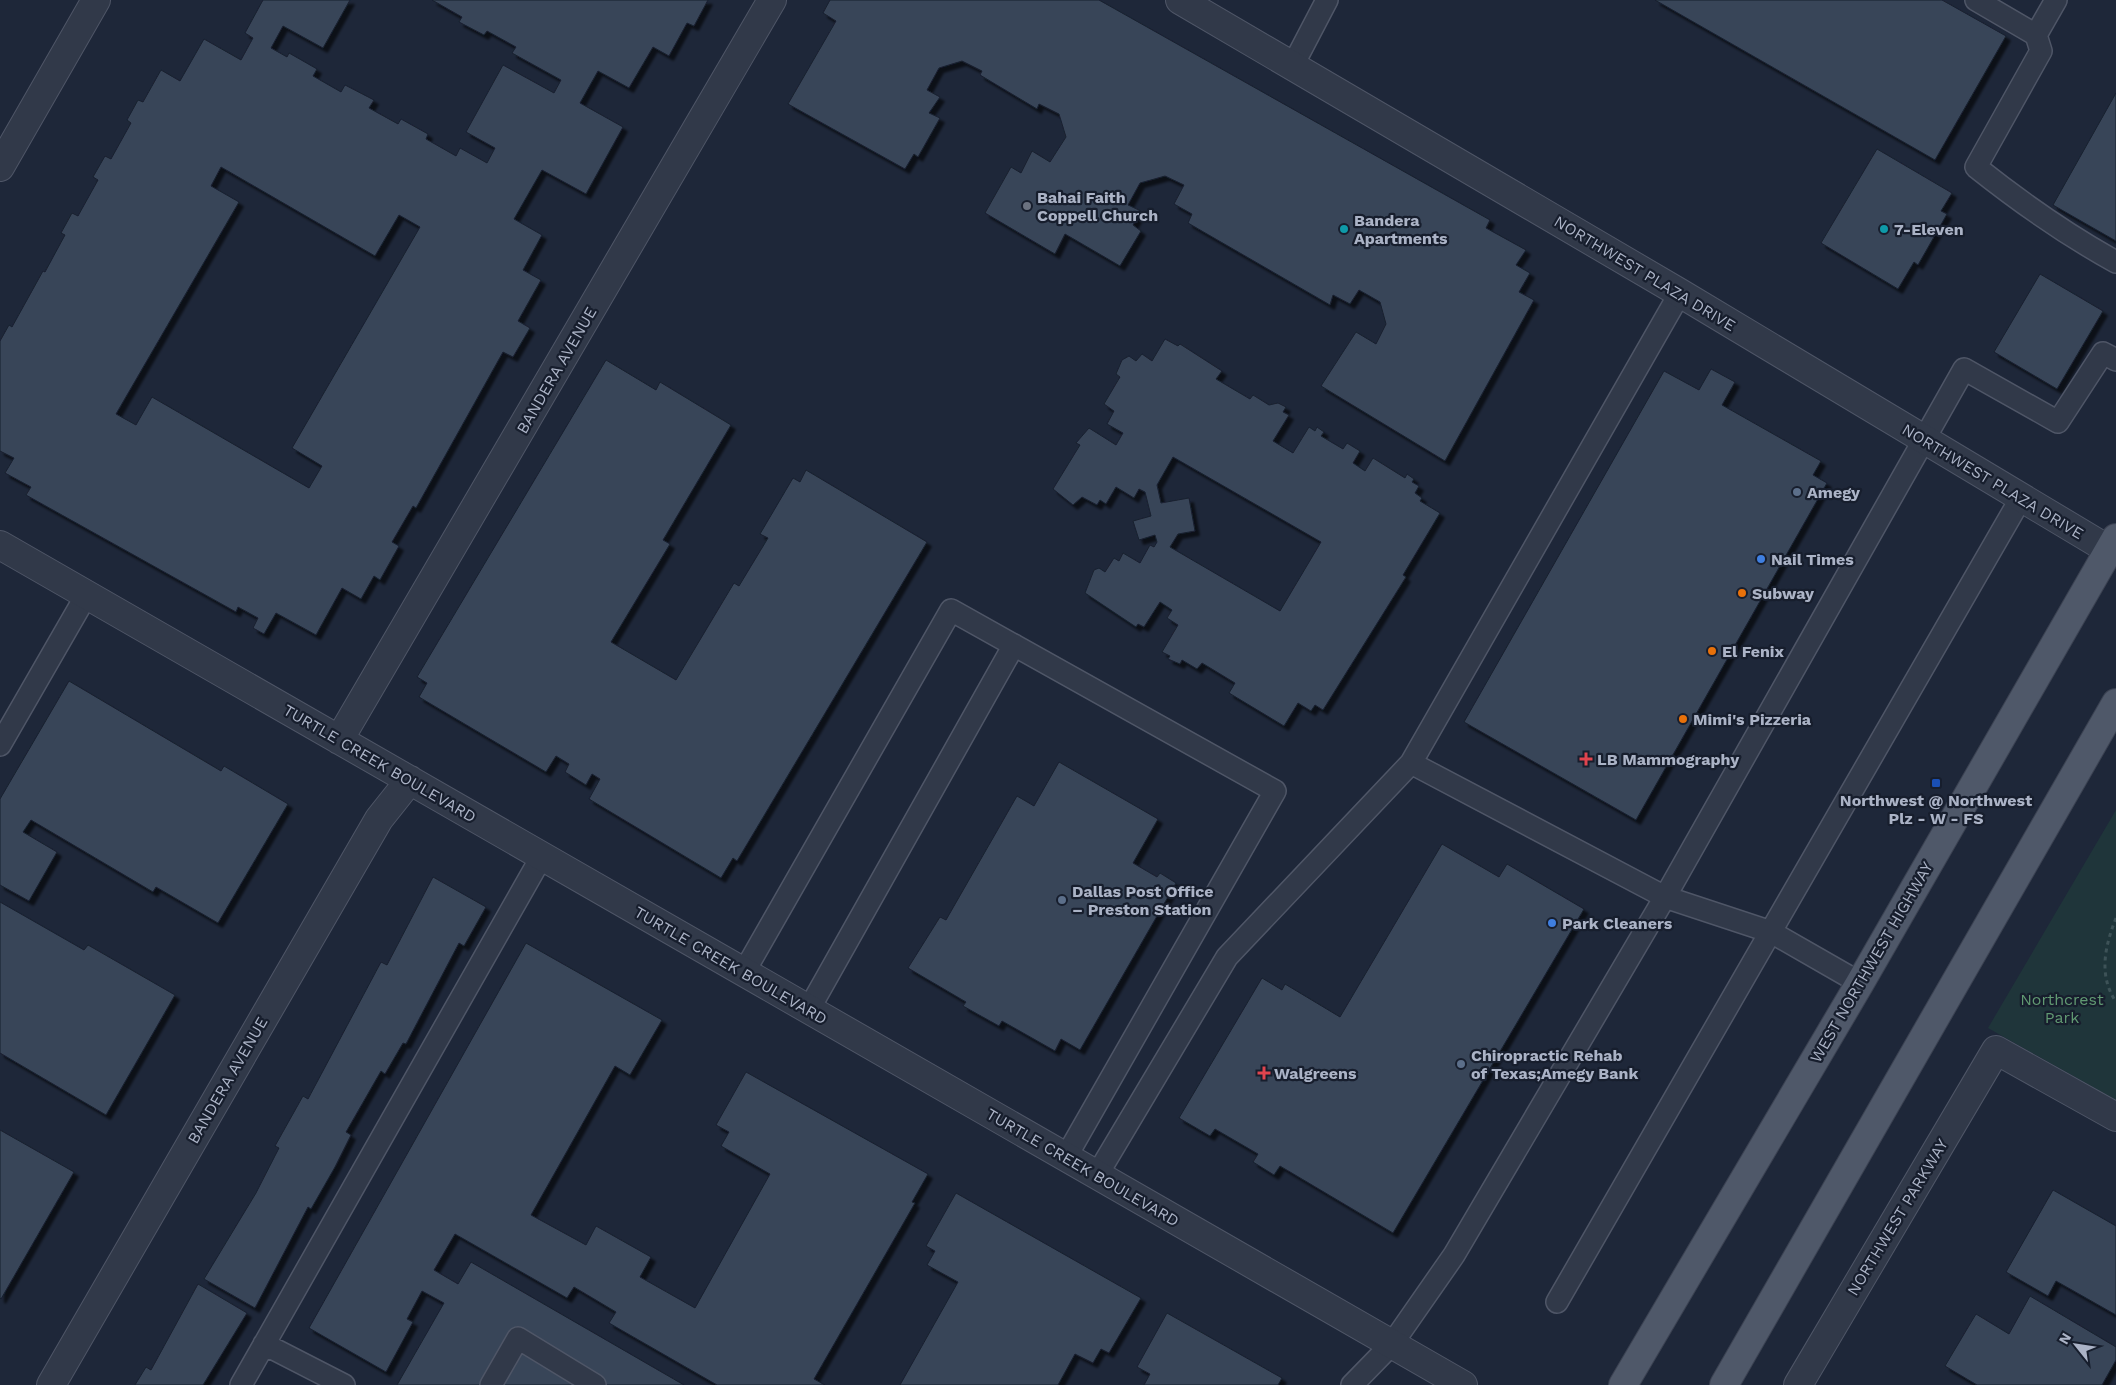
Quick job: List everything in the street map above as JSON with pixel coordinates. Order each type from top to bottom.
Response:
[{"type":"main road","name":"WEST NORTHWEST HIGHWAY","points":[[1623,1385],[1860,983],[2112,544]]},
{"type":"main road","points":[[1724,1385],[2116,703]]},
{"type":"street","points":[[0,168],[96,0]]},
{"type":"street","name":"BANDERA AVENUE","points":[[339,740],[772,0]]},
{"type":"street","name":"NORTHWEST PLAZA DRIVE","points":[[1180,0],[1680,293],[2021,498],[2112,544]]},
{"type":"street","name":"TURTLE CREEK BOULEVARD","points":[[0,545],[1463,1385]]},
{"type":"street","name":"BANDERA AVENUE","points":[[51,1385],[379,819],[410,780]]},
{"type":"street","name":"NORTHWEST PARKWAY","points":[[1798,1385],[1996,1050],[2116,1117]]},
{"type":"lane","points":[[1292,66],[1327,0]]},
{"type":"lane","points":[[1976,0],[2036,35],[2041,51],[1976,167],[2010,194],[2082,243],[2116,262]]},
{"type":"lane","points":[[2036,35],[2056,0]]},
{"type":"lane","points":[[1097,1175],[1227,957],[1411,763],[1680,293]]},
{"type":"lane","points":[[1352,1385],[1392,1344],[1454,1256],[1665,897],[1964,369],[2058,422],[2103,352],[2116,360]]},
{"type":"lane","points":[[1557,1302],[2021,498]]},
{"type":"lane","points":[[0,745],[87,594]]},
{"type":"lane","points":[[744,972],[951,610],[1275,791],[1066,1157]]},
{"type":"lane","points":[[809,1009],[1014,645]]},
{"type":"lane","points":[[1411,763],[1665,897],[1770,932],[1860,983]]},
{"type":"lane","points":[[241,1385],[542,856]]},
{"type":"lane","points":[[491,1385],[518,1338],[595,1385]]},
{"type":"lane","points":[[264,1344],[344,1385]]},
{"type":"path","points":[[2116,918],[2106,943],[2105,970],[2112,995],[2116,1002]]},
{"type":"green space","name":"Northcrest Park","points":[[2116,810],[2116,1100],[1988,1028]]},
{"type":"building","points":[[263,0],[350,0],[323,48],[283,26],[271,48],[287,57],[289,53],[317,69],[313,76],[341,92],[345,85],[374,100],[369,108],[398,124],[401,119],[428,134],[426,139],[456,156],[460,148],[487,163],[495,148],[466,132],[503,65],[554,93],[561,80],[512,53],[516,47],[487,31],[484,35],[459,22],[462,17],[432,0],[708,0],[694,26],[687,23],[669,56],[653,47],[629,88],[598,71],[580,103],[623,127],[586,194],[542,170],[514,219],[542,235],[523,270],[541,280],[518,321],[530,328],[513,357],[503,352],[416,508],[413,506],[392,542],[399,546],[380,580],[374,576],[361,599],[342,588],[316,635],[276,613],[264,634],[253,628],[258,618],[238,607],[236,612],[26,495],[31,487],[5,473],[14,458],[0,451],[0,341],[9,325],[12,327],[43,271],[45,272],[65,235],[61,233],[72,213],[78,216],[98,180],[93,177],[105,156],[111,159],[131,123],[127,120],[138,100],[143,102],[161,70],[180,81],[204,39],[241,60],[253,38],[245,33]],"holes":[[[221,167],[375,256],[399,215],[420,227],[292,448],[322,466],[309,488],[152,397],[136,425],[116,414],[239,202],[211,186]]]},
{"type":"building","name":"Bandera Apartments","points":[[830,0],[1099,0],[1490,220],[1486,228],[1526,250],[1516,265],[1530,273],[1519,292],[1534,300],[1445,461],[1321,386],[1356,332],[1376,344],[1386,324],[1380,302],[1359,290],[1350,304],[1333,295],[1330,305],[1188,223],[1192,214],[1174,204],[1184,185],[1165,176],[1140,183],[1128,205],[1141,211],[1133,225],[1141,231],[1120,266],[1065,234],[1055,254],[985,213],[1011,167],[1021,173],[1032,151],[1050,162],[1066,137],[1059,114],[1039,104],[1037,109],[980,75],[982,71],[962,61],[939,68],[927,90],[940,97],[929,113],[940,118],[918,157],[914,154],[905,169],[788,104],[836,21],[823,13]]},
{"type":"building","points":[[1655,0],[1942,0],[2006,36],[1935,160]]},
{"type":"building","points":[[2116,93],[2116,241],[2053,205]]},
{"type":"building","name":"7-Eleven","points":[[1877,149],[1952,193],[1941,211],[1947,214],[1918,265],[1914,262],[1898,289],[1821,243]]},
{"type":"building","points":[[2040,274],[2103,311],[2057,389],[1994,352]]},
{"type":"building","points":[[1165,339],[1178,346],[1180,344],[1222,371],[1216,379],[1250,399],[1253,395],[1269,405],[1278,403],[1286,407],[1283,412],[1289,415],[1273,441],[1293,453],[1309,427],[1315,431],[1317,427],[1324,432],[1321,436],[1343,449],[1347,443],[1360,451],[1353,463],[1365,471],[1373,458],[1405,478],[1407,474],[1414,479],[1412,482],[1419,486],[1415,493],[1422,498],[1420,501],[1440,513],[1403,575],[1406,577],[1323,710],[1315,705],[1311,711],[1298,703],[1284,726],[1229,693],[1235,683],[1202,663],[1197,669],[1182,660],[1180,664],[1168,659],[1170,656],[1162,652],[1178,625],[1167,618],[1172,610],[1160,602],[1144,627],[1138,624],[1136,627],[1085,593],[1094,570],[1099,568],[1105,572],[1114,558],[1119,561],[1123,553],[1140,563],[1150,545],[1154,547],[1157,542],[1155,535],[1139,540],[1133,521],[1151,516],[1145,492],[1139,489],[1134,498],[1116,487],[1106,504],[1100,500],[1097,505],[1082,497],[1073,505],[1053,489],[1080,445],[1076,443],[1089,428],[1116,445],[1123,433],[1107,424],[1114,411],[1104,404],[1120,377],[1116,374],[1122,360],[1129,356],[1136,361],[1142,354],[1152,361]],"holes":[[[1173,457],[1321,542],[1280,611],[1170,547],[1178,534],[1195,531],[1189,498],[1161,503],[1157,485]]]},
{"type":"building","points":[[606,360],[656,390],[660,382],[731,425],[663,540],[670,544],[611,642],[676,680],[734,583],[739,586],[768,538],[760,534],[793,478],[800,482],[806,470],[927,542],[737,861],[733,858],[721,878],[589,799],[600,779],[592,774],[586,785],[565,772],[569,764],[556,756],[546,772],[419,697],[427,683],[417,677]]},
{"type":"building","points":[[1711,369],[1735,382],[1722,405],[1821,461],[1813,475],[1827,483],[1636,820],[1464,722],[1664,371],[1699,390]]},
{"type":"building","points":[[69,681],[221,771],[224,766],[288,804],[218,923],[156,887],[153,892],[31,820],[23,832],[57,852],[29,901],[0,885],[0,799]]},
{"type":"building","name":"Dallas Post Office – Preston Station","points":[[1059,762],[1158,819],[1133,863],[1157,877],[1160,873],[1176,883],[1080,1050],[1061,1039],[1055,1051],[1002,1021],[999,1026],[963,1006],[966,1002],[908,968],[940,917],[946,920],[1017,796],[1034,806]]},
{"type":"building","points":[[1442,844],[1499,877],[1507,864],[1584,909],[1393,1233],[1280,1166],[1274,1175],[1253,1162],[1258,1154],[1215,1129],[1210,1136],[1179,1118],[1262,978],[1282,990],[1285,984],[1340,1017]]},
{"type":"building","points":[[433,877],[486,907],[464,946],[459,943],[406,1044],[403,1043],[385,1074],[381,1071],[346,1132],[351,1135],[335,1167],[311,1209],[308,1207],[255,1308],[204,1279],[256,1193],[279,1148],[275,1146],[303,1096],[308,1099],[381,962],[387,965]]},
{"type":"building","points":[[0,902],[84,950],[88,945],[175,995],[106,1115],[0,1053]]},
{"type":"building","points":[[526,943],[662,1020],[630,1075],[615,1066],[531,1215],[586,1245],[596,1226],[651,1257],[640,1277],[695,1308],[770,1174],[721,1146],[729,1132],[716,1125],[746,1072],[928,1174],[912,1202],[915,1203],[814,1379],[825,1385],[717,1385],[609,1323],[616,1312],[574,1287],[567,1298],[455,1234],[434,1270],[458,1284],[471,1262],[684,1385],[397,1385],[444,1303],[422,1291],[407,1319],[413,1322],[386,1372],[309,1328]]},
{"type":"building","points":[[0,1130],[74,1172],[1,1299],[0,1298]]},
{"type":"building","points":[[2053,1190],[2116,1226],[2116,1315],[2056,1281],[2048,1296],[2006,1272]]},
{"type":"building","points":[[956,1193],[1141,1298],[1109,1353],[1101,1349],[1093,1363],[1075,1354],[1058,1385],[900,1385],[958,1282],[927,1265],[935,1251],[926,1246]]},
{"type":"building","points":[[198,1284],[247,1313],[203,1385],[135,1385],[146,1367],[151,1370]]},
{"type":"building","points":[[2030,1296],[2116,1347],[2116,1360],[2102,1385],[1977,1385],[1945,1366],[1976,1314],[2009,1334]]},
{"type":"building","points":[[1167,1313],[1282,1378],[1278,1385],[1144,1385],[1150,1374],[1137,1367]]},
{"type":"place","name":"Bahai Faith Coppell Church","points":[[1027,206]]},
{"type":"place","name":"Bandera Apartments","points":[[1344,229]]},
{"type":"place","name":"7-Eleven","points":[[1884,229]]},
{"type":"place","name":"Amegy","points":[[1797,492]]},
{"type":"place","name":"Nail Times","points":[[1761,559]]},
{"type":"place","name":"Subway","points":[[1742,593]]},
{"type":"place","name":"El Fenix","points":[[1712,651]]},
{"type":"place","name":"Mimi's Pizzeria","points":[[1683,719]]},
{"type":"place","name":"LB Mammography","points":[[1586,759]]},
{"type":"place","name":"Northwest @ Northwest Plz - W - FS","points":[[1936,783]]},
{"type":"place","name":"Dallas Post Office – Preston Station","points":[[1062,900]]},
{"type":"place","name":"Park Cleaners","points":[[1552,923]]},
{"type":"place","name":"Chiropractic Rehab of Texas;Amegy Bank","points":[[1461,1064]]},
{"type":"place","name":"Walgreens","points":[[1264,1073]]}]
